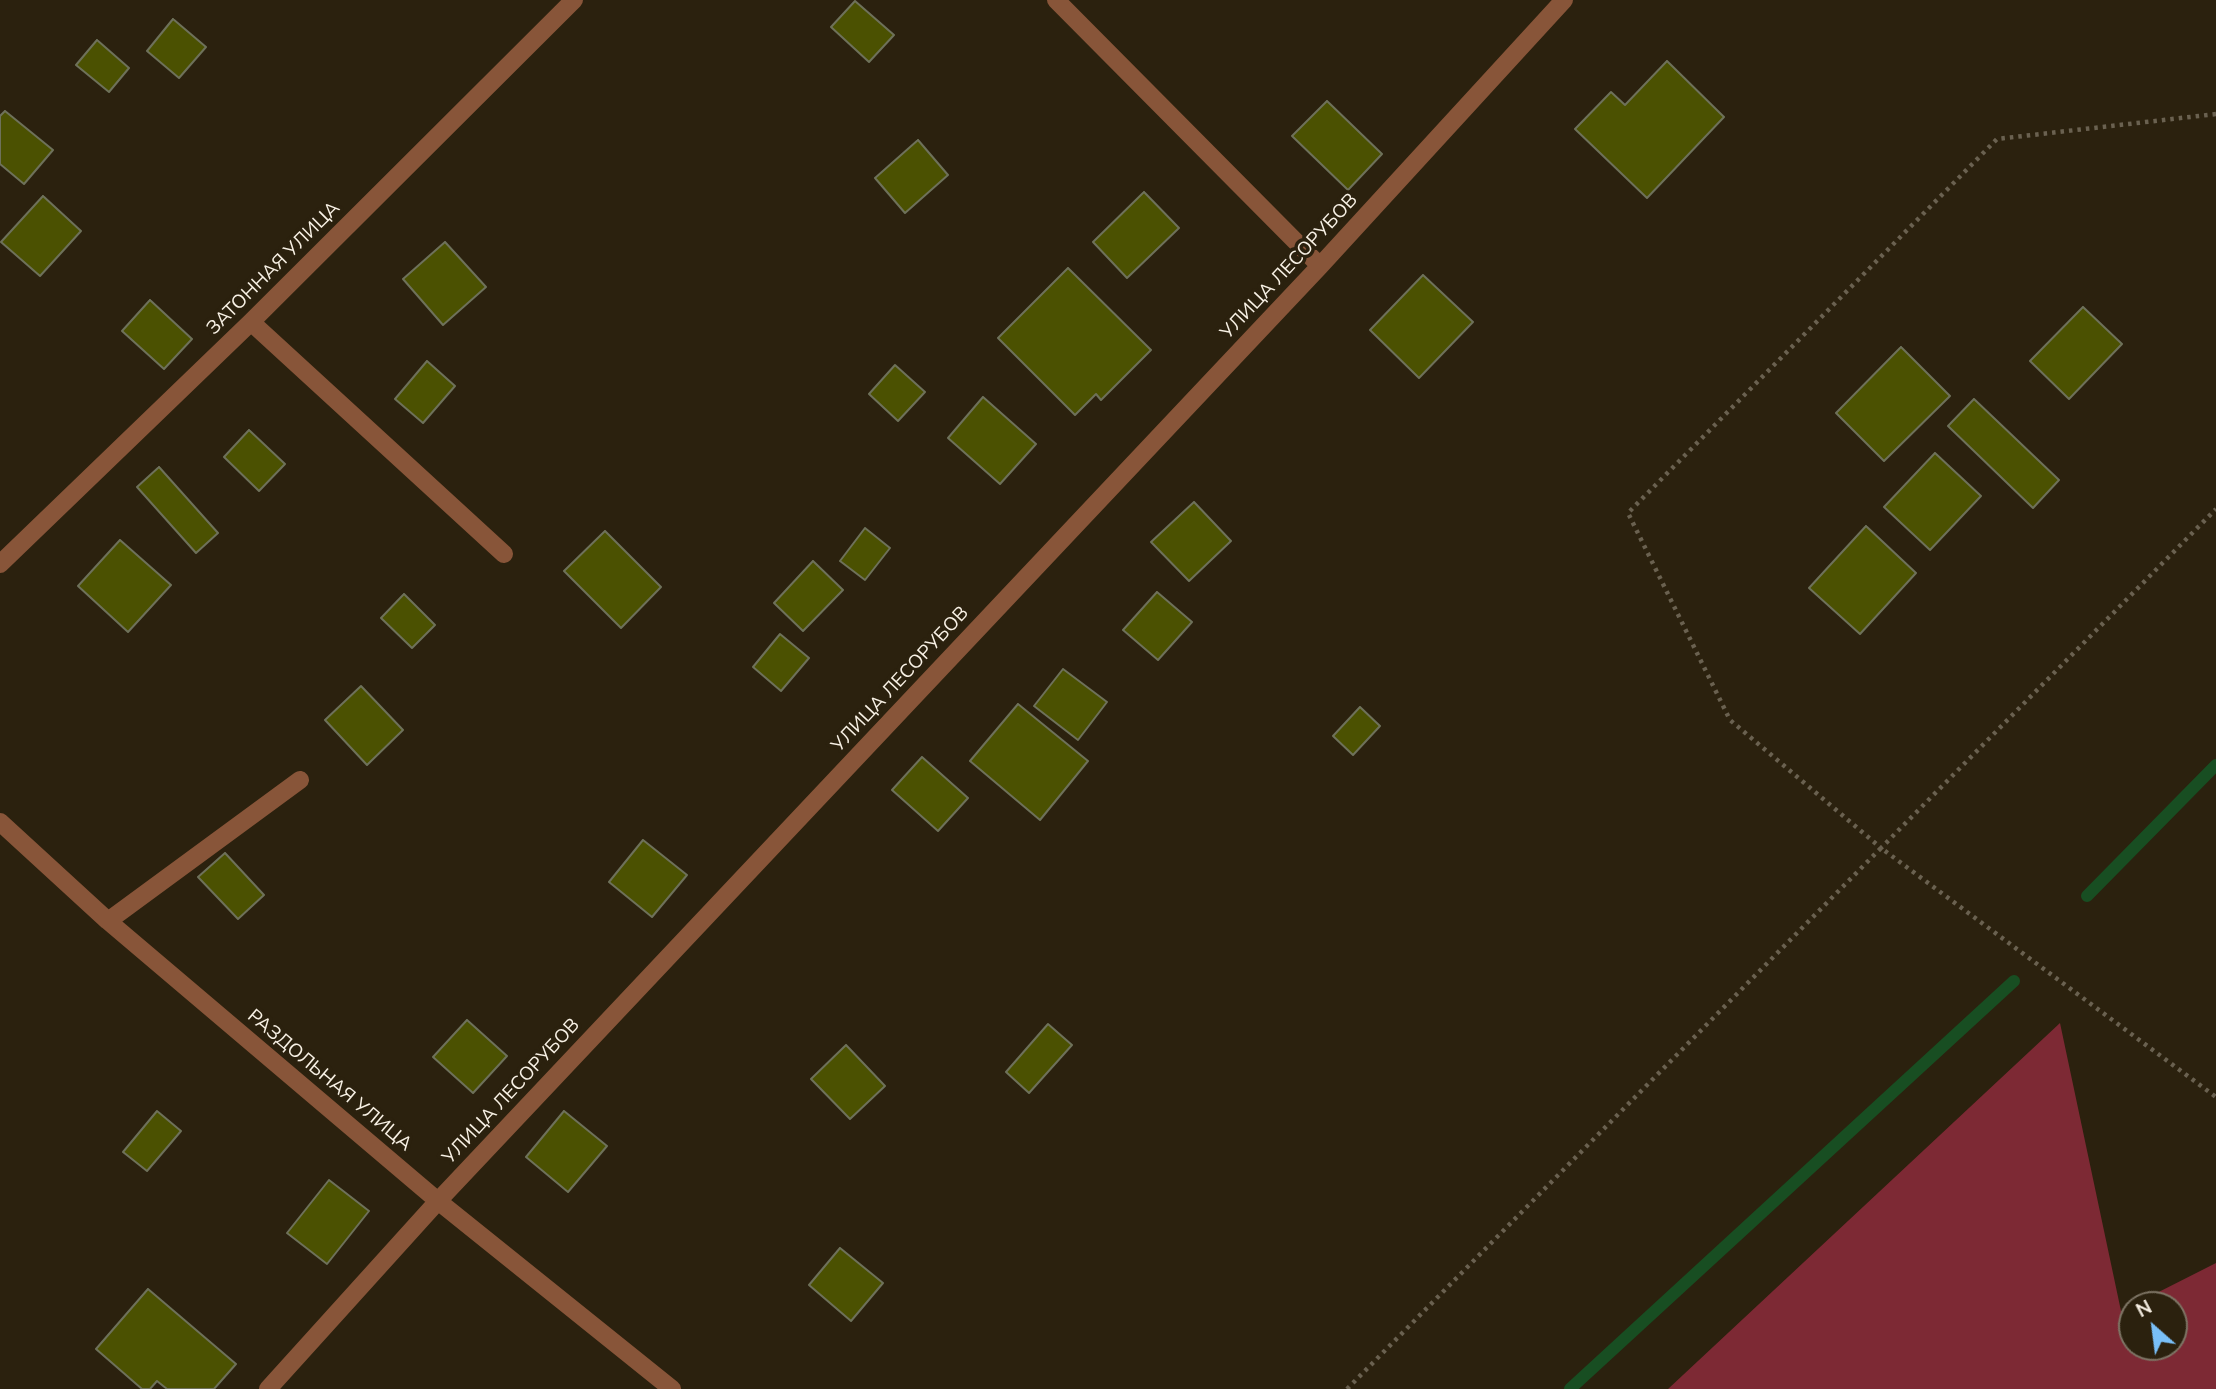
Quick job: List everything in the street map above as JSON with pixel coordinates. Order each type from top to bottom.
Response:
[{"type":"street","name":"ЗАТОННАЯ УЛИЦА","points":[[0,564],[251,322],[574,0]]},
{"type":"street","points":[[1056,0],[1320,266]]},
{"type":"street","name":"УЛИЦА ЛЕСОРУБОВ","points":[[268,1389],[438,1200],[1320,266],[1564,0]]},
{"type":"street","points":[[251,322],[504,554]]},
{"type":"street","points":[[108,921],[300,780]]},
{"type":"street","name":"РАЗДОЛЬНАЯ УЛИЦА","points":[[0,822],[108,921],[438,1200],[671,1389]]},
{"type":"path","points":[[2216,114],[1997,139],[1628,513],[1730,720],[1881,848],[2216,1097]]},
{"type":"path","points":[[1347,1389],[2216,509]]},
{"type":"shaded area","points":[[2060,1023],[2118,1297],[2118,1361],[2188,1361],[2188,1291],[2161,1291],[2216,1263],[2216,1389],[1668,1389]]},
{"type":"building","points":[[855,1],[894,35],[869,62],[831,27]]},
{"type":"building","points":[[173,19],[206,47],[179,78],[147,51]]},
{"type":"building","points":[[97,40],[129,68],[109,92],[76,65]]},
{"type":"building","points":[[1667,61],[1724,117],[1647,198],[1575,129],[1611,92],[1625,105]]},
{"type":"building","points":[[1327,101],[1382,154],[1348,190],[1292,136]]},
{"type":"building","points":[[5,111],[53,150],[24,184],[0,164],[0,116]]},
{"type":"building","points":[[918,140],[948,175],[905,213],[875,178]]},
{"type":"building","points":[[1144,192],[1179,228],[1127,278],[1093,242]]},
{"type":"building","points":[[43,196],[81,231],[40,276],[1,242]]},
{"type":"building","points":[[445,242],[486,287],[443,325],[403,279]]},
{"type":"building","points":[[1068,268],[1151,350],[1101,400],[1096,394],[1075,415],[998,338]]},
{"type":"building","points":[[1423,275],[1473,322],[1419,378],[1370,330]]},
{"type":"building","points":[[150,300],[192,339],[164,369],[122,331]]},
{"type":"building","points":[[2083,307],[2122,344],[2069,399],[2030,361]]},
{"type":"building","points":[[1901,347],[1950,396],[1884,461],[1836,413]]},
{"type":"building","points":[[427,361],[455,386],[423,423],[395,399]]},
{"type":"building","points":[[895,365],[925,392],[898,421],[869,394]]},
{"type":"building","points":[[983,397],[1036,444],[1000,484],[948,438]]},
{"type":"building","points":[[1974,399],[2059,480],[2033,508],[1948,426]]},
{"type":"building","points":[[249,430],[285,464],[259,491],[224,457]]},
{"type":"building","points":[[1935,453],[1981,496],[1930,550],[1884,507]]},
{"type":"building","points":[[159,467],[218,533],[196,553],[137,487]]},
{"type":"building","points":[[1194,502],[1231,541],[1189,581],[1151,542]]},
{"type":"building","points":[[1866,526],[1916,573],[1860,634],[1809,588]]},
{"type":"building","points":[[865,528],[890,548],[865,580],[840,561]]},
{"type":"building","points":[[605,531],[661,587],[621,628],[564,571]]},
{"type":"building","points":[[120,540],[171,585],[128,632],[78,586]]},
{"type":"building","points":[[813,561],[843,590],[803,631],[774,603]]},
{"type":"building","points":[[1157,592],[1192,622],[1158,660],[1123,630]]},
{"type":"building","points":[[404,594],[435,625],[412,648],[381,618]]},
{"type":"building","points":[[780,634],[809,658],[781,691],[753,667]]},
{"type":"building","points":[[1063,669],[1107,702],[1078,740],[1034,706]]},
{"type":"building","points":[[361,686],[403,730],[367,765],[325,720]]},
{"type":"building","points":[[1018,704],[1088,761],[1040,820],[970,761]]},
{"type":"building","points":[[1360,707],[1380,726],[1353,755],[1333,736]]},
{"type":"building","points":[[922,757],[968,798],[938,831],[892,790]]},
{"type":"building","points":[[643,840],[687,875],[652,917],[609,882]]},
{"type":"building","points":[[225,853],[264,895],[238,919],[198,877]]},
{"type":"building","points":[[467,1020],[507,1056],[473,1093],[433,1057]]},
{"type":"building","points":[[1048,1024],[1072,1045],[1029,1093],[1006,1072]]},
{"type":"building","points":[[846,1045],[885,1086],[850,1119],[811,1079]]},
{"type":"building","points":[[157,1111],[181,1131],[147,1171],[123,1152]]},
{"type":"building","points":[[564,1111],[607,1146],[568,1192],[526,1157]]},
{"type":"building","points":[[329,1180],[369,1211],[327,1264],[287,1233]]},
{"type":"building","points":[[840,1248],[883,1283],[851,1321],[809,1285]]},
{"type":"building","points":[[148,1289],[236,1364],[214,1389],[167,1389],[157,1381],[150,1389],[142,1389],[96,1349]]},
{"type":"waterway","points":[[2087,896],[2216,765]]},
{"type":"waterway","points":[[1570,1389],[2014,981]]}]
